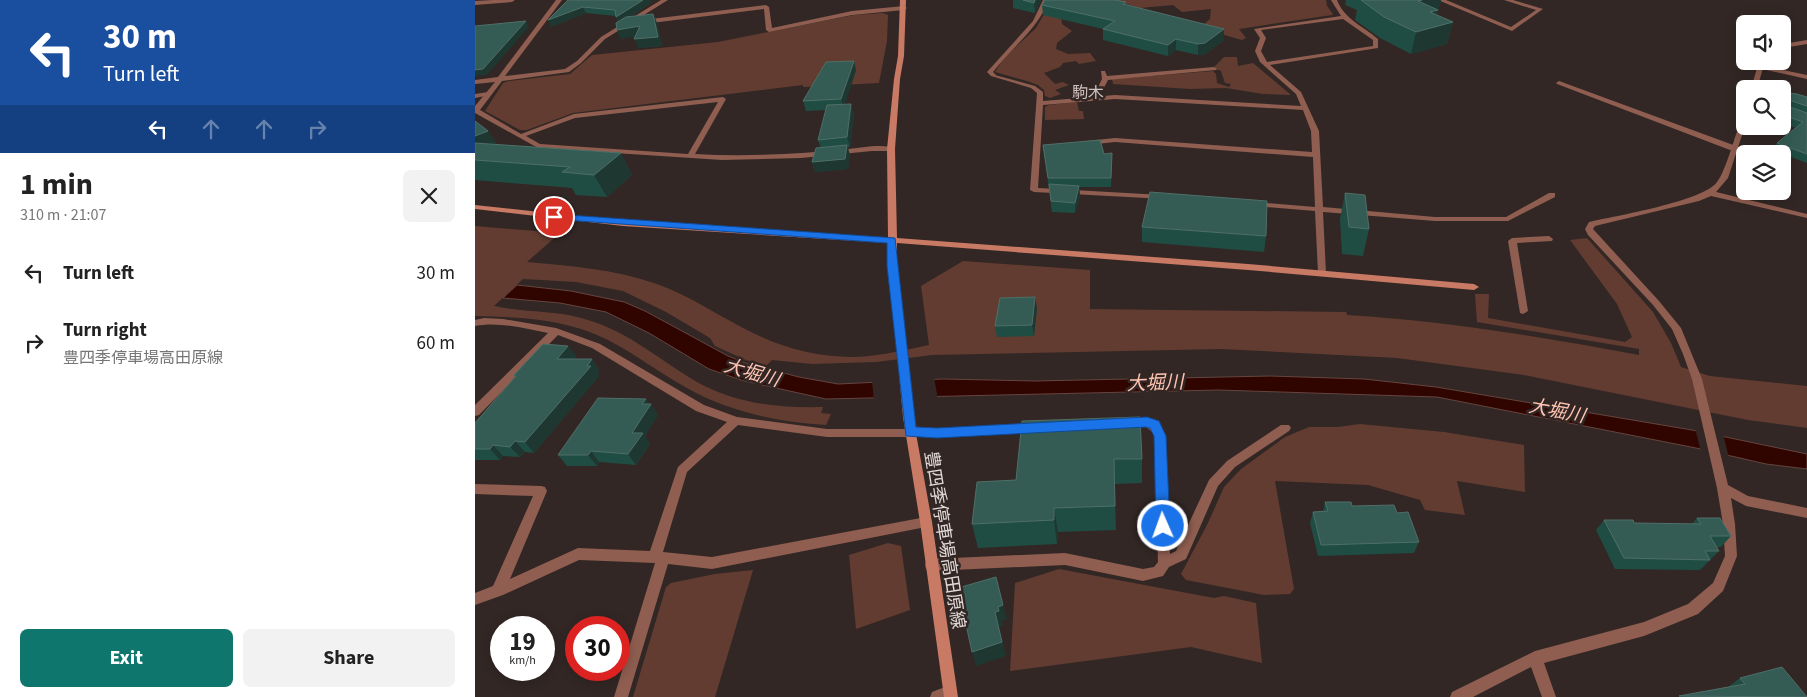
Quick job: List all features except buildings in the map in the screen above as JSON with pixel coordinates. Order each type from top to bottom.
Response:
[{"type":"main road","name":"豊四季停車場高田原線","points":[[903,4],[901,56],[897,79],[891,149],[893,266],[908,417],[926,522],[946,696]]},
{"type":"main road","points":[[475,207],[573,219],[892,240],[1322,273],[1474,287]]},
{"type":"street","points":[[475,3],[512,0]]},
{"type":"street","points":[[559,0],[477,111],[538,146],[722,158],[801,156],[891,149]]},
{"type":"street","points":[[475,82],[567,72],[603,38],[665,0]]},
{"type":"street","points":[[1046,0],[1035,25],[998,61],[991,72],[993,75],[1033,86],[1040,92],[1034,190],[1167,197]]},
{"type":"street","points":[[1265,64],[1376,47],[1376,40],[1366,31],[1343,17],[1334,0]]},
{"type":"street","points":[[1441,0],[1512,29],[1540,9],[1518,1],[1507,0]]},
{"type":"street","points":[[627,24],[766,7],[769,30],[903,4]]},
{"type":"street","points":[[1322,273],[1315,131],[1299,93],[1265,64],[1259,51],[1263,38],[1257,29],[1343,17]]},
{"type":"street","points":[[1791,45],[1807,42]]},
{"type":"street","points":[[1096,98],[1104,75],[1214,69]]},
{"type":"street","points":[[1782,70],[1807,77]]},
{"type":"street","points":[[1559,82],[1733,148]]},
{"type":"street","points":[[475,96],[488,94]]},
{"type":"street","points":[[1040,103],[1115,97],[1305,108]]},
{"type":"street","points":[[521,136],[574,116],[723,99],[690,156]]},
{"type":"street","points":[[1457,697],[1535,658],[1644,629],[1693,609],[1718,587],[1731,556],[1729,524],[1723,488],[1705,413],[1688,354],[1676,328],[1656,303],[1591,233],[1589,228],[1592,224],[1696,199],[1710,193],[1720,186],[1738,135]]},
{"type":"street","points":[[1075,144],[1115,140],[1317,155]]},
{"type":"street","points":[[1036,147],[1046,146]]},
{"type":"street","points":[[1710,193],[1807,216]]},
{"type":"street","points":[[1243,203],[1435,219],[1508,219],[1551,195]]},
{"type":"street","points":[[1523,312],[1511,241],[1549,239]]},
{"type":"street","points":[[475,323],[484,321],[503,322],[556,331],[597,346],[699,408],[736,421],[827,434],[937,433],[1043,427]]},
{"type":"street","points":[[475,412],[556,331]]},
{"type":"street","points":[[621,697],[682,470],[736,421]]},
{"type":"street","points":[[931,565],[1065,559],[1143,575],[1158,572],[1164,562],[1160,436],[1154,425],[1147,422],[1119,422]]},
{"type":"street","points":[[1164,562],[1181,555],[1213,482],[1231,464],[1285,428]]},
{"type":"street","points":[[1723,488],[1746,501],[1807,513]]},
{"type":"street","points":[[475,489],[541,491],[498,591]]},
{"type":"street","points":[[475,599],[498,591],[578,554],[712,563],[926,522]]},
{"type":"street","points":[[1535,658],[1549,697]]},
{"type":"shaded area","points":[[1113,0],[1326,0],[1327,6],[1333,14],[1239,29],[1246,38],[1242,40],[1210,31],[1203,25],[1210,19],[1211,9],[1182,12],[1173,5],[1140,8]]},
{"type":"shaded area","points":[[1048,7],[1061,17],[1062,24],[1072,31],[1057,43],[1056,49],[1068,54],[1090,53],[1096,61],[1079,64],[1076,61],[1063,63],[1060,67],[1044,73],[1055,84],[1063,82],[1069,85],[1055,90],[1061,94],[1050,98],[1045,96],[1044,90],[1038,85],[995,72],[1004,58],[1036,28]]},
{"type":"shaded area","points":[[883,13],[888,15],[887,41],[879,83],[803,87],[803,85],[573,113],[527,130],[520,130],[485,111],[503,83],[570,74],[592,55],[718,42],[854,15]]},
{"type":"shaded area","points":[[1224,57],[1237,57],[1238,66],[1253,63],[1291,95],[1263,94],[1226,88],[1190,89],[1113,84],[1112,79],[1213,71],[1216,74],[1217,83],[1229,87],[1231,84],[1225,83],[1221,71],[1213,68]]},
{"type":"shaded area","points":[[1077,102],[1079,111],[1083,111],[1084,119],[1045,120],[1045,107]]},
{"type":"shaded area","points":[[475,226],[560,233],[527,262],[592,269],[625,275],[657,284],[682,294],[739,326],[779,344],[824,355],[869,356],[929,345],[921,286],[963,261],[1090,270],[1090,309],[1346,312],[1347,315],[1421,321],[1494,331],[1639,355],[1639,349],[1477,322],[1475,294],[1489,294],[1488,318],[1625,342],[1632,337],[1617,304],[1570,240],[1587,238],[1653,312],[1671,343],[1681,367],[1710,376],[1807,386],[1807,428],[1748,420],[1524,375],[1397,358],[1221,349],[932,355],[876,362],[812,364],[772,360],[766,366],[746,360],[715,346],[710,338],[666,312],[623,291],[576,282],[523,279],[494,306],[565,315],[588,320],[631,339],[697,382],[727,395],[742,400],[790,407],[823,407],[821,413],[831,414],[826,425],[790,421],[754,414],[703,396],[674,381],[622,348],[581,329],[542,320],[475,316]]},
{"type":"shaded area","points":[[1360,424],[1444,432],[1524,445],[1525,492],[1457,481],[1465,515],[1425,510],[1420,500],[1368,485],[1275,481],[1294,589],[1290,594],[1264,595],[1186,580],[1181,574],[1208,523],[1224,487],[1241,469],[1285,437],[1309,427],[1338,427]]},
{"type":"shaded area","points":[[888,543],[901,546],[910,610],[856,629],[849,555]]},
{"type":"shaded area","points":[[1059,569],[1214,598],[1224,596],[1256,603],[1262,663],[1191,647],[1010,671],[1015,583]]},
{"type":"shaded area","points":[[753,570],[715,697],[633,697],[666,587],[671,583],[715,574]]},
{"type":"water","name":"大堀川","points":[[517,285],[571,291],[624,302],[745,363],[799,377],[838,384],[943,379],[1035,381],[1270,376],[1364,379],[1436,387],[1692,430],[1807,454],[1807,469],[1766,464],[1696,448],[1437,397],[1218,390],[826,399],[744,381],[709,369],[649,333],[606,312],[560,303],[503,298]]},
{"type":"pier","points":[[934,377],[938,400],[874,401],[872,381]]},
{"type":"pier","points":[[1695,428],[1723,434],[1729,458],[1701,452]]},
{"type":"district","name":"駒木","points":[[1088,92]]},
{"type":"route","points":[[554,217],[892,240],[910,432],[937,433],[1147,422],[1154,425],[1160,436],[1163,526]]}]
